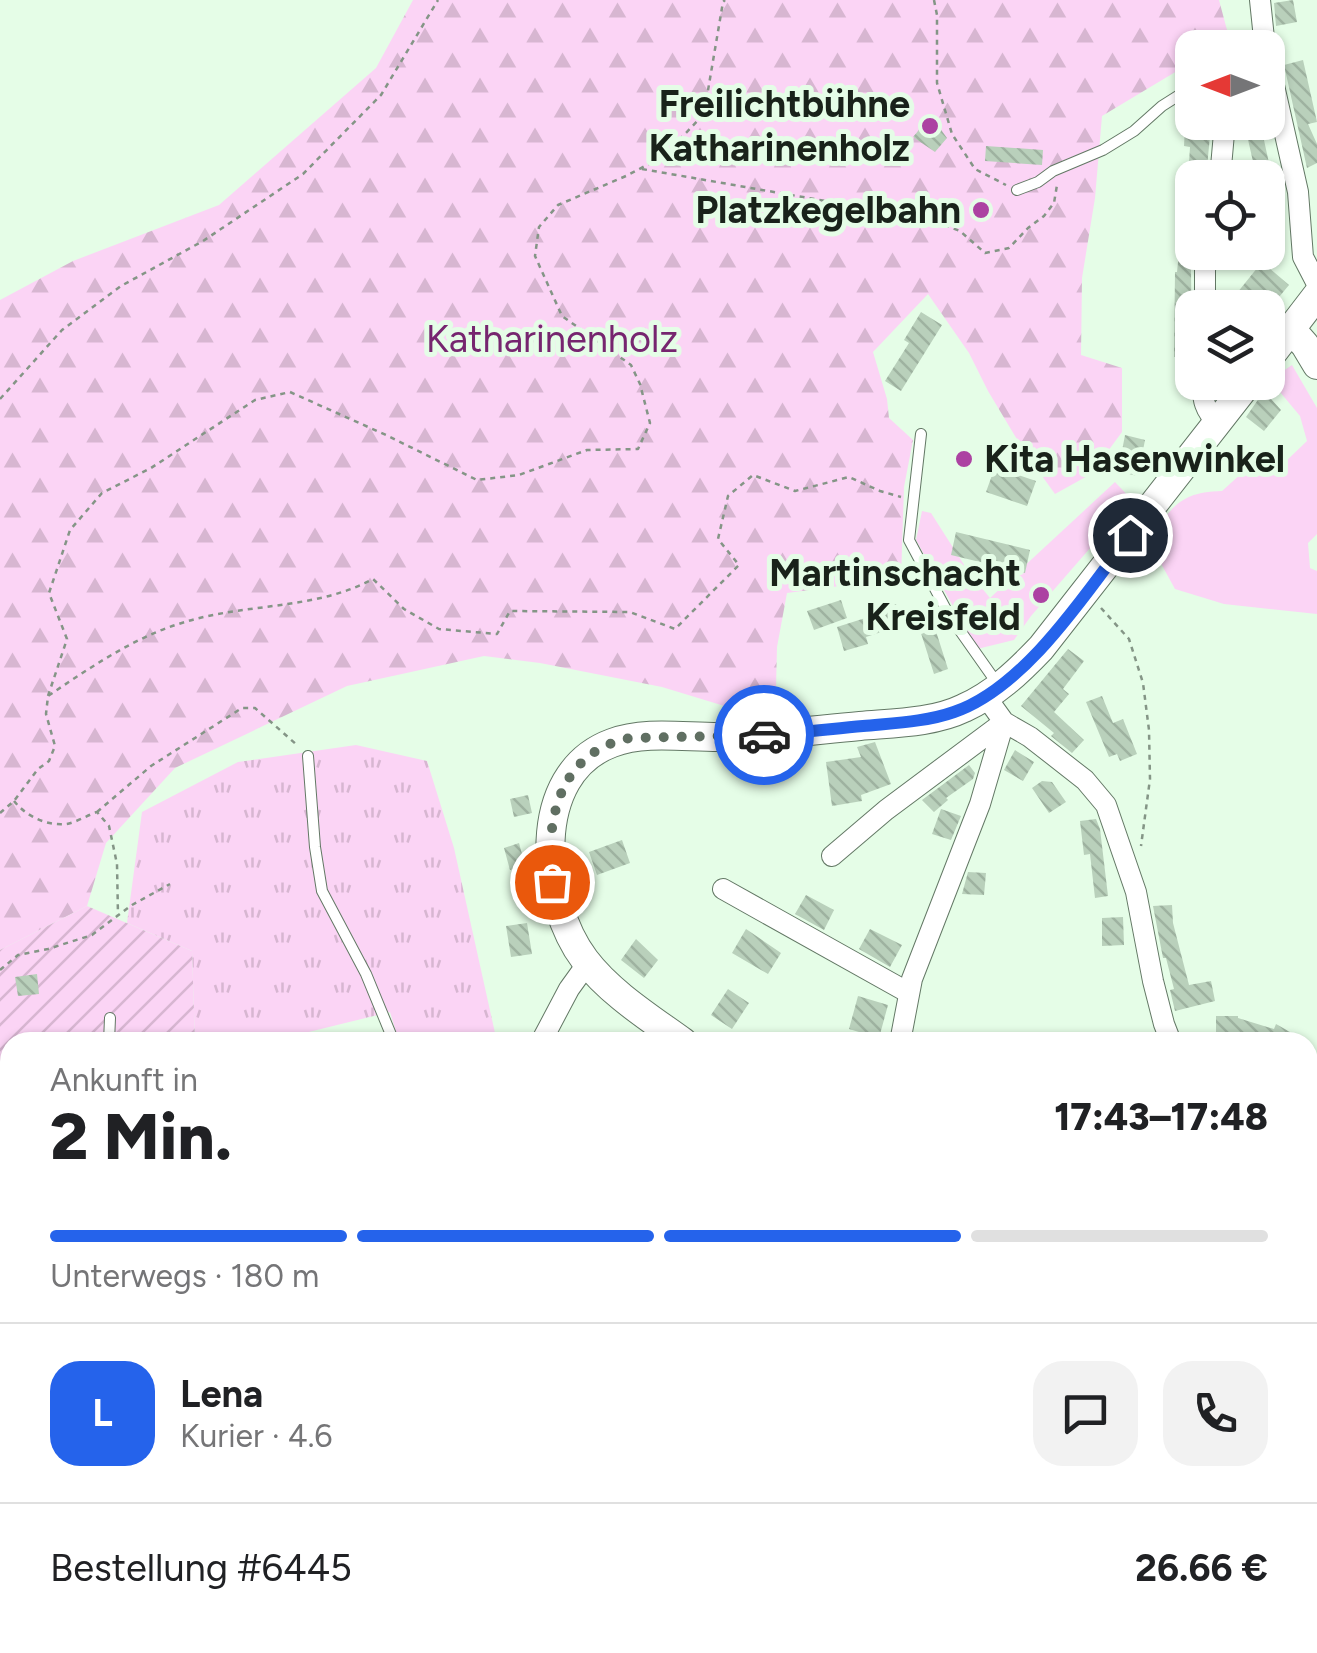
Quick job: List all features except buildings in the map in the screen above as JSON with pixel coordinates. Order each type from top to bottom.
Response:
[{"type":"main road","points":[[1285,337],[1317,295]]},
{"type":"main road","points":[[1291,329],[1317,365]]},
{"type":"main road","points":[[670,1032],[587,964],[560,912],[550,868],[551,834],[568,778],[584,760],[602,746],[630,738],[750,736],[950,714],[993,692],[1041,648],[1236,400]]},
{"type":"street","points":[[1260,0],[1263,30]]},
{"type":"street","points":[[1285,135],[1298,192],[1303,257],[1317,284]]},
{"type":"street","points":[[1203,400],[1208,414],[1218,423]]},
{"type":"street","points":[[902,1032],[908,994],[980,804],[1004,722],[993,692]]},
{"type":"street","points":[[832,856],[886,810],[1004,722]]},
{"type":"street","points":[[1004,722],[1085,780],[1106,805],[1136,892],[1168,1032]]},
{"type":"street","points":[[722,890],[908,994]]},
{"type":"street","points":[[546,1032],[569,988],[587,964]]},
{"type":"lane","points":[[1017,190],[1103,150],[1175,98]]},
{"type":"lane","points":[[921,434],[909,540],[993,692]]},
{"type":"lane","points":[[308,756],[314,847],[322,891],[366,974],[390,1032]]},
{"type":"lane","points":[[110,1018],[110,1032]]},
{"type":"path","points":[[0,400],[62,330],[121,286],[203,241],[303,174],[381,95],[438,0]]},
{"type":"path","points":[[0,814],[49,760],[55,746],[46,714],[48,696],[68,638],[49,593],[70,530],[102,494],[151,468],[255,400],[290,392],[477,480],[518,475],[586,450],[638,450],[650,423],[636,374],[630,365],[562,316],[535,256],[539,228],[558,204],[664,156],[704,114],[725,0]]},
{"type":"path","points":[[934,0],[936,83],[952,134],[975,169],[1017,190]]},
{"type":"path","points":[[640,168],[836,203],[906,206],[960,231],[985,253],[1009,248],[1054,204],[1057,183],[1052,171]]},
{"type":"path","points":[[48,696],[146,636],[187,621],[310,600],[353,590],[373,579],[404,609],[439,629],[497,634],[510,610],[630,612],[675,629],[739,565],[718,538],[728,496],[753,475],[795,490],[848,478],[912,500]]},
{"type":"path","points":[[1086,591],[1128,639],[1143,683],[1150,778],[1140,854]]},
{"type":"path","points":[[14,801],[20,810],[38,820],[67,824],[97,812],[152,766],[242,708],[255,708],[308,756]]},
{"type":"path","points":[[97,812],[110,826],[117,864],[118,916]]},
{"type":"path","points":[[0,970],[18,955],[92,934],[170,884]]},
{"type":"green space","name":"Katharinenholz","points":[[413,0],[1219,0],[1227,30],[1175,30],[1175,72],[1102,116],[1095,198],[1082,278],[1081,355],[1122,368],[1122,432],[1091,474],[1055,494],[1024,451],[969,353],[928,294],[873,352],[889,418],[913,440],[904,487],[901,578],[787,593],[777,647],[776,687],[754,715],[662,687],[484,656],[347,686],[175,768],[106,843],[87,906],[0,950],[0,300],[73,261],[219,205],[376,68]]},
{"type":"green space","points":[[1292,365],[1317,408],[1317,534],[1308,543],[1310,568],[1317,571],[1317,614],[1224,604],[1175,589],[1147,538],[1186,498],[1222,491],[1262,455],[1283,464],[1307,441],[1300,416],[1285,398],[1285,370]]},
{"type":"green space","points":[[1115,482],[1132,500],[1014,640],[977,649],[916,540],[922,511],[931,513],[990,598]]},
{"type":"green space","points":[[356,745],[427,761],[454,848],[495,1032],[396,1032],[390,1012],[309,1032],[195,1032],[192,951],[127,923],[142,812],[238,762]]},
{"type":"green space","points":[[87,906],[192,951],[195,1032],[0,1032],[0,950]]},
{"type":"way so far","points":[[552,882],[551,834],[562,789],[576,768],[602,746],[630,738],[764,735]]},
{"type":"place","name":"Freilichtbühne Katharinenholz","points":[[930,126]]},
{"type":"place","name":"Platzkegelbahn","points":[[981,210]]},
{"type":"place","name":"Kita Hasenwinkel","points":[[964,459]]},
{"type":"place","name":"Martinschacht Kreisfeld","points":[[1041,595]]},
{"type":"route","points":[[764,735],[940,716],[986,696],[1041,648],[1130,535]]}]
